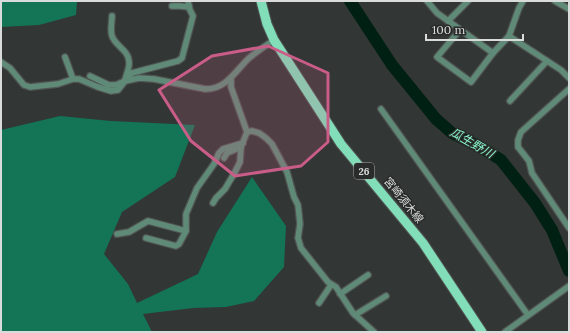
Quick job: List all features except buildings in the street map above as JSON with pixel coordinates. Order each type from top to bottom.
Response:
[{"type":"main road","name":"宮崎須木線","points":[[261,1],[267,24],[274,40],[341,144],[423,243],[482,332]]},
{"type":"street","points":[[426,1],[437,13],[493,54]]},
{"type":"street","points":[[448,21],[468,1]]},
{"type":"street","points":[[460,30],[437,57],[471,82],[509,36],[523,1]]},
{"type":"street","points":[[555,1],[569,9]]},
{"type":"street","points":[[1,62],[10,68],[24,85],[30,87],[58,84],[73,79],[79,79],[98,88],[112,91],[118,90],[132,73],[178,61],[182,58],[193,16],[189,4],[172,6]]},
{"type":"street","points":[[112,16],[112,36],[128,56],[130,63],[125,81]]},
{"type":"street","points":[[509,36],[561,70],[569,78]]},
{"type":"street","points":[[90,76],[109,85],[116,85],[125,81],[139,78],[154,79],[212,89],[218,87],[231,78],[248,59],[274,40]]},
{"type":"street","points":[[65,57],[66,64],[73,79]]},
{"type":"street","points":[[510,101],[547,61]]},
{"type":"street","points":[[213,203],[225,189],[240,162],[242,145],[247,132],[231,87],[231,78]]},
{"type":"street","points":[[569,88],[521,132],[518,140],[518,147],[529,161],[532,173],[569,228]]},
{"type":"street","points":[[381,109],[528,315]]},
{"type":"street","points":[[247,132],[252,131],[259,133],[266,138],[272,144],[287,172],[298,206],[300,224],[298,238],[301,248],[328,282],[336,287],[353,313],[374,332]]},
{"type":"street","points":[[224,158],[227,153],[242,145]]},
{"type":"street","points":[[146,238],[176,246],[179,244],[186,231],[186,214],[197,188],[214,164],[219,153],[223,149],[242,145]]},
{"type":"street","points":[[117,234],[129,232],[148,221],[186,231]]},
{"type":"street","points":[[340,294],[368,275]]},
{"type":"street","points":[[319,303],[331,284]]},
{"type":"street","points":[[505,332],[569,286]]},
{"type":"street","points":[[355,315],[386,296]]},
{"type":"highlighted area","points":[[268,46],[328,73],[328,142],[301,166],[235,176],[191,141],[159,90],[212,56]]},
{"type":"green space","points":[[1,1],[77,1],[76,15],[39,25],[1,27]]},
{"type":"green space","points":[[60,116],[111,121],[195,125],[175,177],[122,212],[104,254],[128,284],[137,303],[198,274],[217,232],[252,177],[286,226],[284,267],[254,301],[226,307],[193,308],[143,314],[152,332],[1,332],[1,130]]},
{"type":"waterway","name":"瓜生野川","points":[[350,1],[392,65],[436,119],[452,133],[484,149],[501,160],[535,203],[552,230],[569,271]]}]
